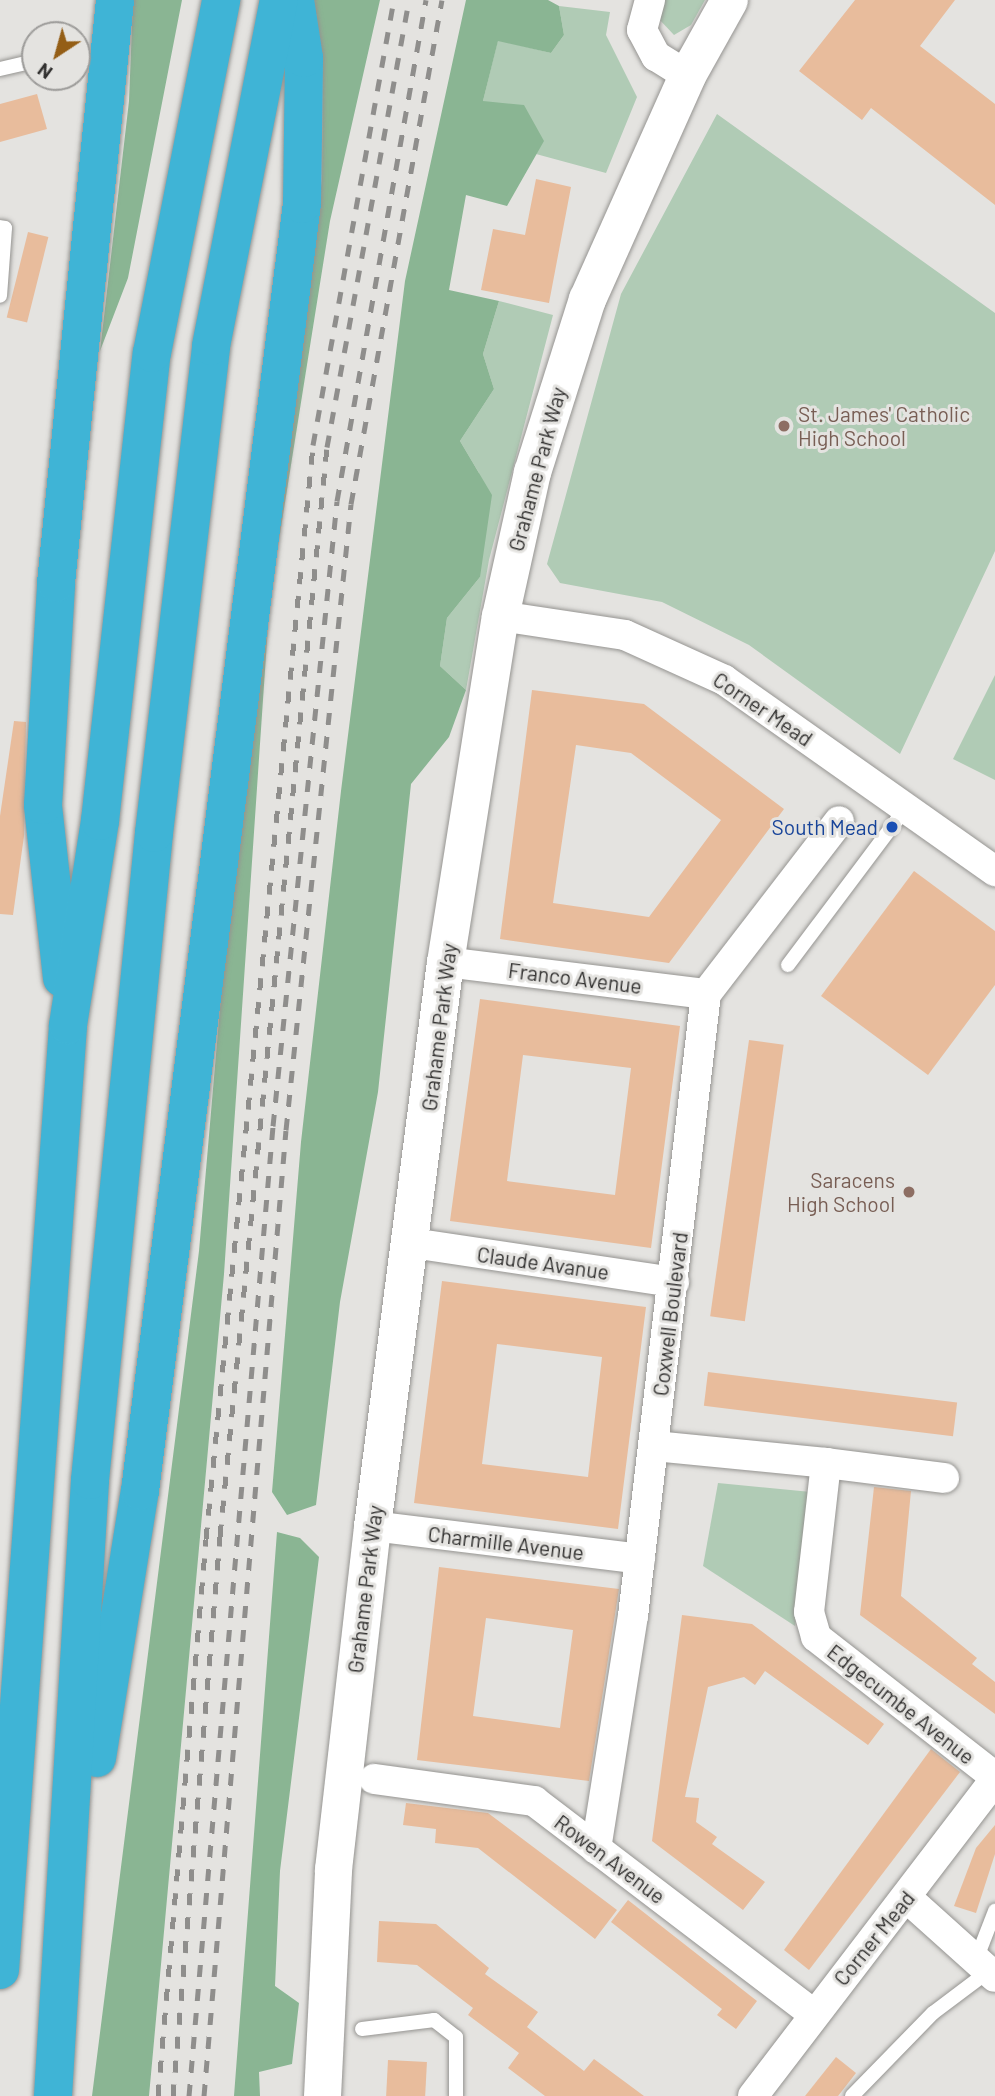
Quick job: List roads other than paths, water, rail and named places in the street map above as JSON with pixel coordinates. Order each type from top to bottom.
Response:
[{"type":"highway","points":[[0,1970],[68,1025],[100,821],[152,354],[221,0]]},
{"type":"highway","points":[[53,2096],[66,1948],[90,1480],[153,833],[211,346],[279,0]]},
{"type":"highway","points":[[66,1948],[140,1491],[302,204],[304,58],[295,0]]},
{"type":"highway","points":[[68,1025],[43,805],[56,583],[115,3]]},
{"type":"street","points":[[650,0],[642,30],[656,56],[687,75]]},
{"type":"street","name":"Grahame Park Way","points":[[322,2096],[333,1869],[372,1526],[412,1244],[445,962],[500,616],[532,472],[587,299],[687,75],[729,0]]},
{"type":"street","name":"Corner Mead","points":[[500,616],[625,635],[724,680],[995,871]]},
{"type":"street","points":[[706,994],[839,821]]},
{"type":"street","name":"Franco Avenue","points":[[445,962],[706,994]]},
{"type":"street","name":"Coxwell Boulevard","points":[[596,1849],[640,1559],[706,994]]},
{"type":"street","name":"Claude Avanue","points":[[412,1244],[674,1282]]},
{"type":"street","points":[[654,1446],[944,1478]]},
{"type":"street","name":"Edgecumbe Avenue","points":[[826,1463],[809,1612],[816,1637],[995,1779]]},
{"type":"street","name":"Charmille Avenue","points":[[372,1526],[640,1559]]},
{"type":"street","name":"Rowen Avenue","points":[[374,1779],[534,1801],[814,2014]]},
{"type":"street","name":"Corner Mead","points":[[753,2096],[995,1779]]},
{"type":"street","points":[[906,1898],[987,1969]]},
{"type":"lane","points":[[0,69],[21,64]]},
{"type":"lane","points":[[0,227],[5,228],[0,296]]},
{"type":"lane","points":[[788,965],[906,808]]},
{"type":"lane","points":[[852,2096],[933,2013],[987,1969],[995,1911]]},
{"type":"lane","points":[[362,2029],[433,2020],[456,2036],[456,2096]]},
{"type":"railway","points":[[158,2096],[206,1539],[313,445],[394,0]]},
{"type":"railway","points":[[173,2096],[220,1536],[327,447],[409,0]]},
{"type":"railway","points":[[189,2096],[273,1126],[337,501],[426,0]]},
{"type":"railway","points":[[204,2096],[286,1130],[351,504],[442,0]]},
{"type":"place","name":"St. James' Catholic High School","points":[[784,426]]},
{"type":"place","name":"South Mead","points":[[892,827]]},
{"type":"place","name":"Saracens High School","points":[[909,1192]]}]
